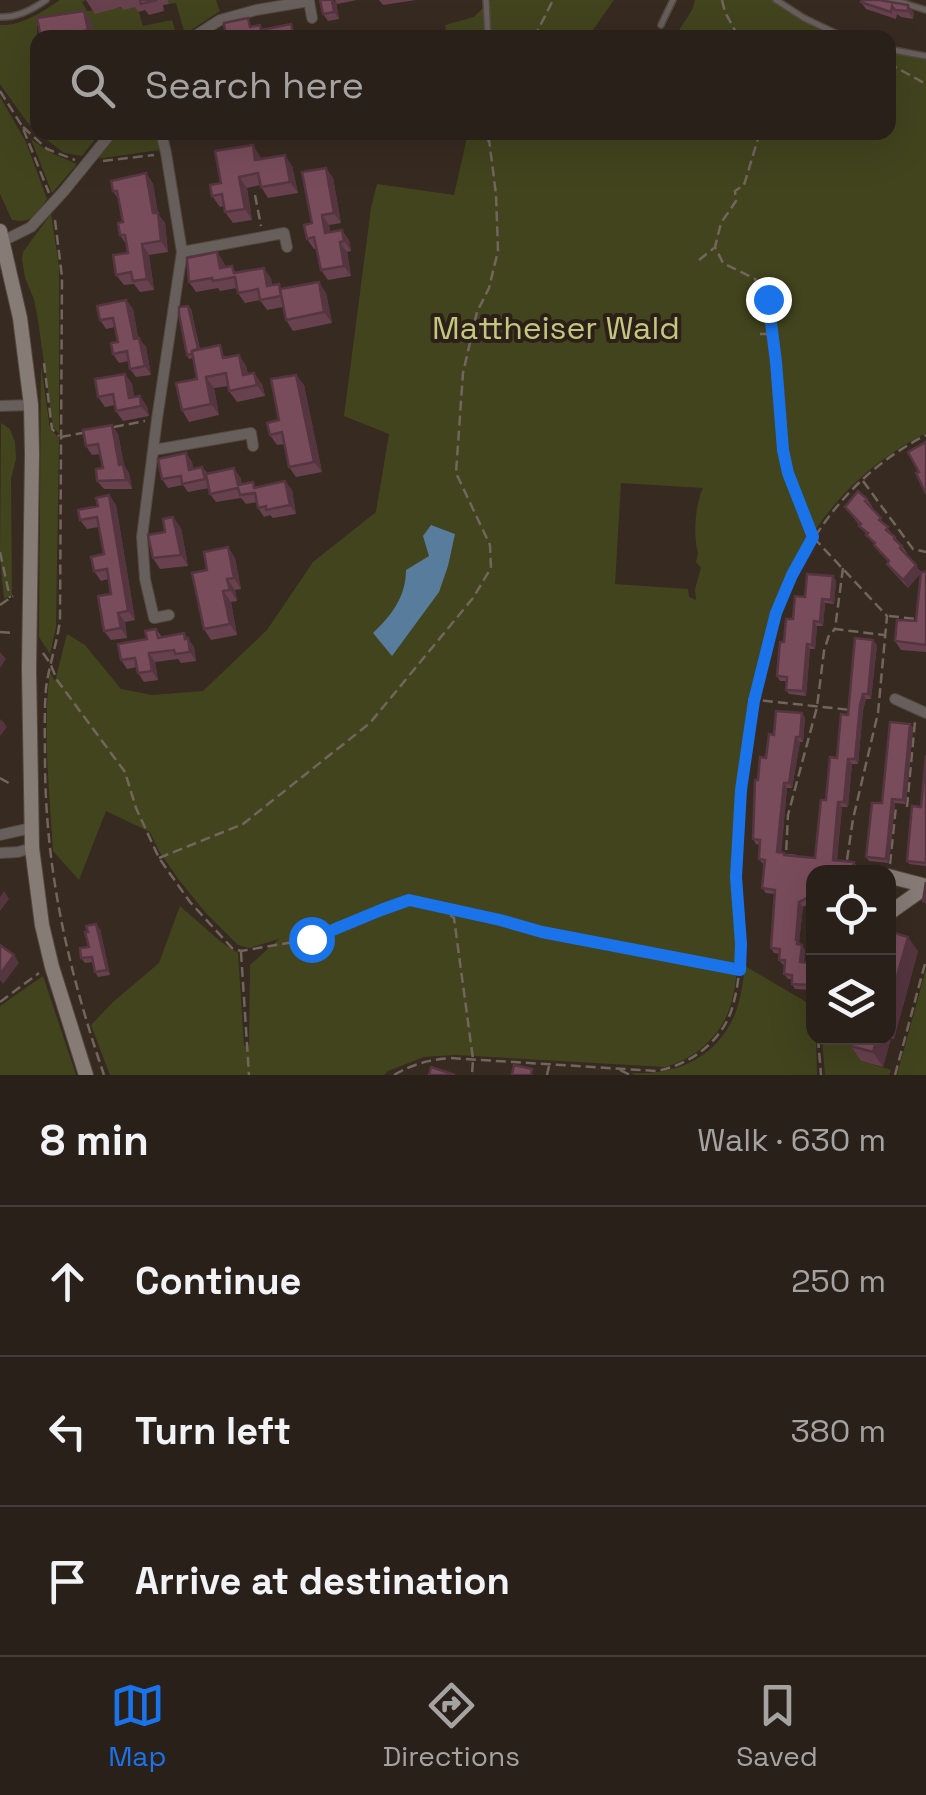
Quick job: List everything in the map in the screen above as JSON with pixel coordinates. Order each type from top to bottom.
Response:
[{"type":"street","points":[[204,30],[220,20],[309,0],[312,18]]},
{"type":"street","points":[[86,1075],[52,968],[32,848],[31,405],[20,318],[2,236],[32,227],[105,140]]},
{"type":"street","points":[[162,140],[182,252],[142,536],[154,618],[169,615]]},
{"type":"street","points":[[182,252],[284,233],[287,247]]},
{"type":"street","points":[[0,406],[31,405]]},
{"type":"street","points":[[154,450],[251,433],[253,446]]},
{"type":"street","points":[[894,700],[921,716]]},
{"type":"street","points":[[0,835],[31,828]]},
{"type":"street","points":[[0,853],[32,848]]},
{"type":"street","points":[[896,874],[926,887]]},
{"type":"street","points":[[896,908],[926,887]]},
{"type":"lane","points":[[0,18],[31,10],[46,0]]},
{"type":"lane","points":[[486,0],[488,30]]},
{"type":"lane","points":[[661,25],[674,0]]},
{"type":"lane","points":[[776,0],[829,30]]},
{"type":"lane","points":[[880,0],[926,10]]},
{"type":"lane","points":[[896,50],[926,56]]},
{"type":"path","points":[[538,30],[554,0]]},
{"type":"path","points":[[722,0],[734,30]]},
{"type":"path","points":[[896,67],[926,84]]},
{"type":"path","points":[[0,91],[22,126],[53,204],[62,277],[60,620],[46,691],[48,845],[70,963],[104,1075]]},
{"type":"path","points":[[159,858],[244,824],[370,723],[473,598],[491,568],[490,544],[456,473],[464,373],[478,312],[498,252],[489,140]]},
{"type":"path","points":[[699,260],[715,246],[721,223],[736,201],[735,191],[744,186],[758,140]]},
{"type":"path","points":[[255,195],[263,238]]},
{"type":"path","points":[[715,246],[724,263],[755,280],[768,299],[786,462],[813,537],[887,616],[926,620]]},
{"type":"path","points":[[769,311],[782,306]]},
{"type":"path","points":[[760,334],[773,334]]},
{"type":"path","points":[[44,364],[52,429],[60,437]]},
{"type":"path","points":[[60,437],[157,419]]},
{"type":"path","points":[[394,1075],[428,1060],[656,1071],[688,1062],[716,1037],[733,1008],[740,970],[736,877],[741,790],[754,701],[776,613],[813,537],[862,480],[926,435]]},
{"type":"path","points":[[862,480],[913,549],[926,552]]},
{"type":"path","points":[[0,552],[12,597],[0,605]]},
{"type":"path","points":[[802,857],[786,855],[788,815],[817,706],[824,650],[834,629],[843,568]]},
{"type":"path","points":[[848,860],[852,818],[878,713],[887,616]]},
{"type":"path","points":[[834,629],[886,636]]},
{"type":"path","points":[[0,632],[14,632]]},
{"type":"path","points":[[29,645],[44,654],[57,680],[125,772],[136,808],[159,858],[190,902],[224,940],[241,952],[311,939],[409,900],[542,932],[740,970]]},
{"type":"path","points":[[748,699],[862,712]]},
{"type":"path","points":[[890,865],[896,806],[906,807],[921,716]]},
{"type":"path","points":[[0,778],[12,786]]},
{"type":"path","points":[[858,801],[865,803]]},
{"type":"path","points":[[437,905],[454,918],[472,1075]]},
{"type":"path","points":[[241,952],[249,1075]]},
{"type":"path","points":[[895,1075],[926,960]]},
{"type":"path","points":[[0,1002],[52,968]]},
{"type":"path","points":[[819,1045],[821,1075]]},
{"type":"path","points":[[547,1075],[550,1065]]},
{"type":"path","points":[[615,1071],[630,1075]]},
{"type":"green space","points":[[60,0],[87,0],[82,2],[87,11],[137,6],[143,26],[172,20],[175,30],[92,30],[80,19],[30,30],[30,125],[0,84],[0,25],[24,21]]},
{"type":"green space","points":[[168,0],[216,0],[220,11],[191,30],[184,30],[176,3],[169,4]]},
{"type":"green space","points":[[491,0],[614,0],[593,30],[446,30],[445,25],[474,17]]},
{"type":"green space","points":[[695,0],[780,0],[838,30],[679,30]]},
{"type":"green space","name":"Mattheiser Wald","points":[[896,47],[926,53],[926,433],[884,459],[850,488],[821,522],[780,599],[755,687],[740,788],[734,879],[737,969],[728,1012],[708,1043],[688,1058],[665,1067],[456,1055],[424,1057],[384,1075],[110,1075],[91,1025],[159,963],[180,906],[238,953],[244,1046],[249,1045],[250,965],[279,939],[249,948],[238,945],[179,880],[150,832],[106,811],[79,880],[53,851],[47,739],[50,673],[55,681],[67,634],[85,645],[121,689],[152,695],[203,691],[267,630],[313,562],[376,512],[389,434],[344,416],[371,208],[377,184],[454,195],[466,140],[896,140]],"holes":[[[621,483],[703,488],[698,503],[696,562],[701,568],[696,600],[689,597],[688,589],[615,584]]]},
{"type":"green space","points":[[0,97],[26,142],[47,199],[30,219],[12,220],[0,194]]},
{"type":"green space","points":[[31,140],[77,164],[52,193]]},
{"type":"green space","points":[[47,140],[95,140],[82,156],[64,153]]},
{"type":"green space","points":[[111,140],[158,140],[160,150],[96,159]]},
{"type":"green space","points":[[51,214],[59,267],[59,433],[53,427],[38,320],[22,259]]},
{"type":"green space","points":[[41,366],[50,429],[59,438],[56,627],[50,654],[39,637]]},
{"type":"green space","points":[[1,423],[10,429],[16,459],[11,479],[12,595],[4,599],[0,557]]},
{"type":"green space","points":[[745,966],[806,1002],[806,1045],[816,1045],[817,1075],[631,1073],[679,1067],[706,1053],[727,1030],[740,996]]},
{"type":"green space","points":[[926,969],[926,1075],[897,1075]]},
{"type":"green space","points":[[43,976],[76,1075],[0,1075],[0,1006]]},
{"type":"green space","points":[[823,1045],[866,1045],[861,1061],[891,1070],[889,1075],[825,1075]]},
{"type":"water","points":[[431,525],[455,534],[448,566],[439,592],[392,656],[373,633],[396,605],[406,570],[429,556],[423,536]]},
{"type":"building","points":[[320,0],[332,0],[334,12],[323,14]]},
{"type":"building","points":[[862,0],[908,5],[908,11],[892,6],[891,12]]},
{"type":"building","points":[[84,11],[88,30],[39,30],[37,18]]},
{"type":"building","points":[[248,18],[250,27],[260,25],[261,30],[225,30],[224,23]]},
{"type":"building","points":[[291,24],[292,30],[261,30]]},
{"type":"building","points":[[253,145],[255,160],[285,155],[290,182],[261,187],[258,173],[239,177],[245,209],[225,212],[222,194],[212,196],[210,185],[221,183],[215,151]]},
{"type":"building","points":[[326,168],[334,213],[322,215],[325,233],[342,230],[344,266],[321,270],[314,237],[307,239],[304,225],[312,223],[302,172]]},
{"type":"building","points":[[146,173],[153,213],[158,213],[161,241],[142,244],[147,279],[133,281],[131,272],[116,275],[113,255],[128,253],[125,235],[120,235],[118,223],[123,222],[111,181]]},
{"type":"building","points":[[217,252],[220,268],[232,266],[234,273],[264,268],[267,286],[279,284],[281,296],[260,300],[258,289],[238,293],[235,277],[189,282],[187,258]]},
{"type":"building","points":[[319,282],[324,312],[286,320],[280,289]]},
{"type":"building","points":[[126,300],[134,339],[139,338],[145,366],[130,369],[127,351],[113,354],[111,343],[118,342],[113,318],[100,320],[97,306]]},
{"type":"building","points":[[188,306],[198,349],[187,355],[179,307]]},
{"type":"building","points":[[220,345],[223,358],[239,355],[243,375],[254,373],[257,385],[229,391],[226,373],[206,377],[211,404],[182,410],[176,383],[197,379],[192,351]]},
{"type":"building","points":[[125,374],[129,398],[140,396],[141,406],[116,411],[113,394],[98,397],[95,379]]},
{"type":"building","points":[[296,375],[314,462],[289,467],[282,432],[270,435],[267,423],[279,420],[271,379]]},
{"type":"building","points":[[112,425],[119,465],[123,464],[126,480],[97,481],[96,469],[103,468],[98,444],[86,446],[83,430]]},
{"type":"building","points":[[926,442],[926,494],[908,452]]},
{"type":"building","points":[[186,453],[189,470],[202,467],[205,479],[182,484],[181,476],[162,479],[158,459]]},
{"type":"building","points":[[234,468],[238,485],[253,482],[254,488],[285,481],[290,505],[258,508],[255,493],[240,495],[238,488],[210,494],[206,474]]},
{"type":"building","points":[[858,491],[916,565],[903,580],[845,507]]},
{"type":"building","points":[[109,495],[128,611],[118,613],[121,628],[104,631],[98,596],[111,594],[107,569],[94,571],[91,557],[104,554],[97,517],[80,520],[78,510],[98,506],[96,498]]},
{"type":"building","points":[[173,517],[181,555],[153,558],[148,535],[165,532],[163,519]]},
{"type":"building","points":[[228,547],[234,578],[227,579],[230,590],[223,591],[230,624],[204,629],[192,573],[207,570],[204,552]]},
{"type":"building","points":[[921,572],[926,572],[926,645],[895,641],[897,620],[916,621]]},
{"type":"building","points":[[807,574],[833,576],[831,600],[822,599],[820,622],[814,621],[812,645],[807,644],[803,691],[786,690],[787,677],[777,676],[780,642],[784,642],[786,619],[793,619],[795,596],[805,597]]},
{"type":"building","points":[[156,629],[158,638],[184,633],[190,652],[149,653],[152,671],[138,673],[135,658],[121,660],[118,644],[147,639],[145,631]]},
{"type":"building","points":[[855,638],[873,640],[868,694],[863,694],[860,705],[855,759],[848,759],[844,802],[838,802],[833,860],[854,862],[853,865],[806,865],[806,898],[799,902],[796,940],[802,945],[800,962],[806,963],[806,985],[792,984],[792,975],[784,974],[785,960],[779,960],[780,949],[771,948],[775,890],[762,888],[765,860],[759,859],[760,840],[753,839],[755,780],[760,757],[766,758],[769,734],[774,735],[776,711],[802,713],[789,783],[784,783],[777,852],[815,858],[830,757],[837,758],[841,714],[848,715]]},
{"type":"building","points":[[890,722],[910,724],[903,800],[892,799],[886,859],[866,857],[872,803],[882,803]]},
{"type":"building","points":[[926,755],[926,863],[907,861],[912,806],[921,807]]},
{"type":"building","points":[[96,924],[107,970],[95,972],[92,957],[81,958],[80,948],[89,947],[86,926]]},
{"type":"building","points":[[896,933],[908,937],[896,980]]},
{"type":"building","points":[[0,945],[14,955],[0,974]]},
{"type":"building","points":[[851,1045],[875,1045],[873,1052]]},
{"type":"building","points":[[514,1065],[532,1069],[531,1075],[512,1075]]},
{"type":"building","points":[[431,1067],[455,1075],[429,1075]]},
{"type":"route","points":[[311,939],[409,900],[542,932],[740,970],[736,877],[741,790],[754,701],[776,613],[813,537],[783,450],[768,299]]}]
